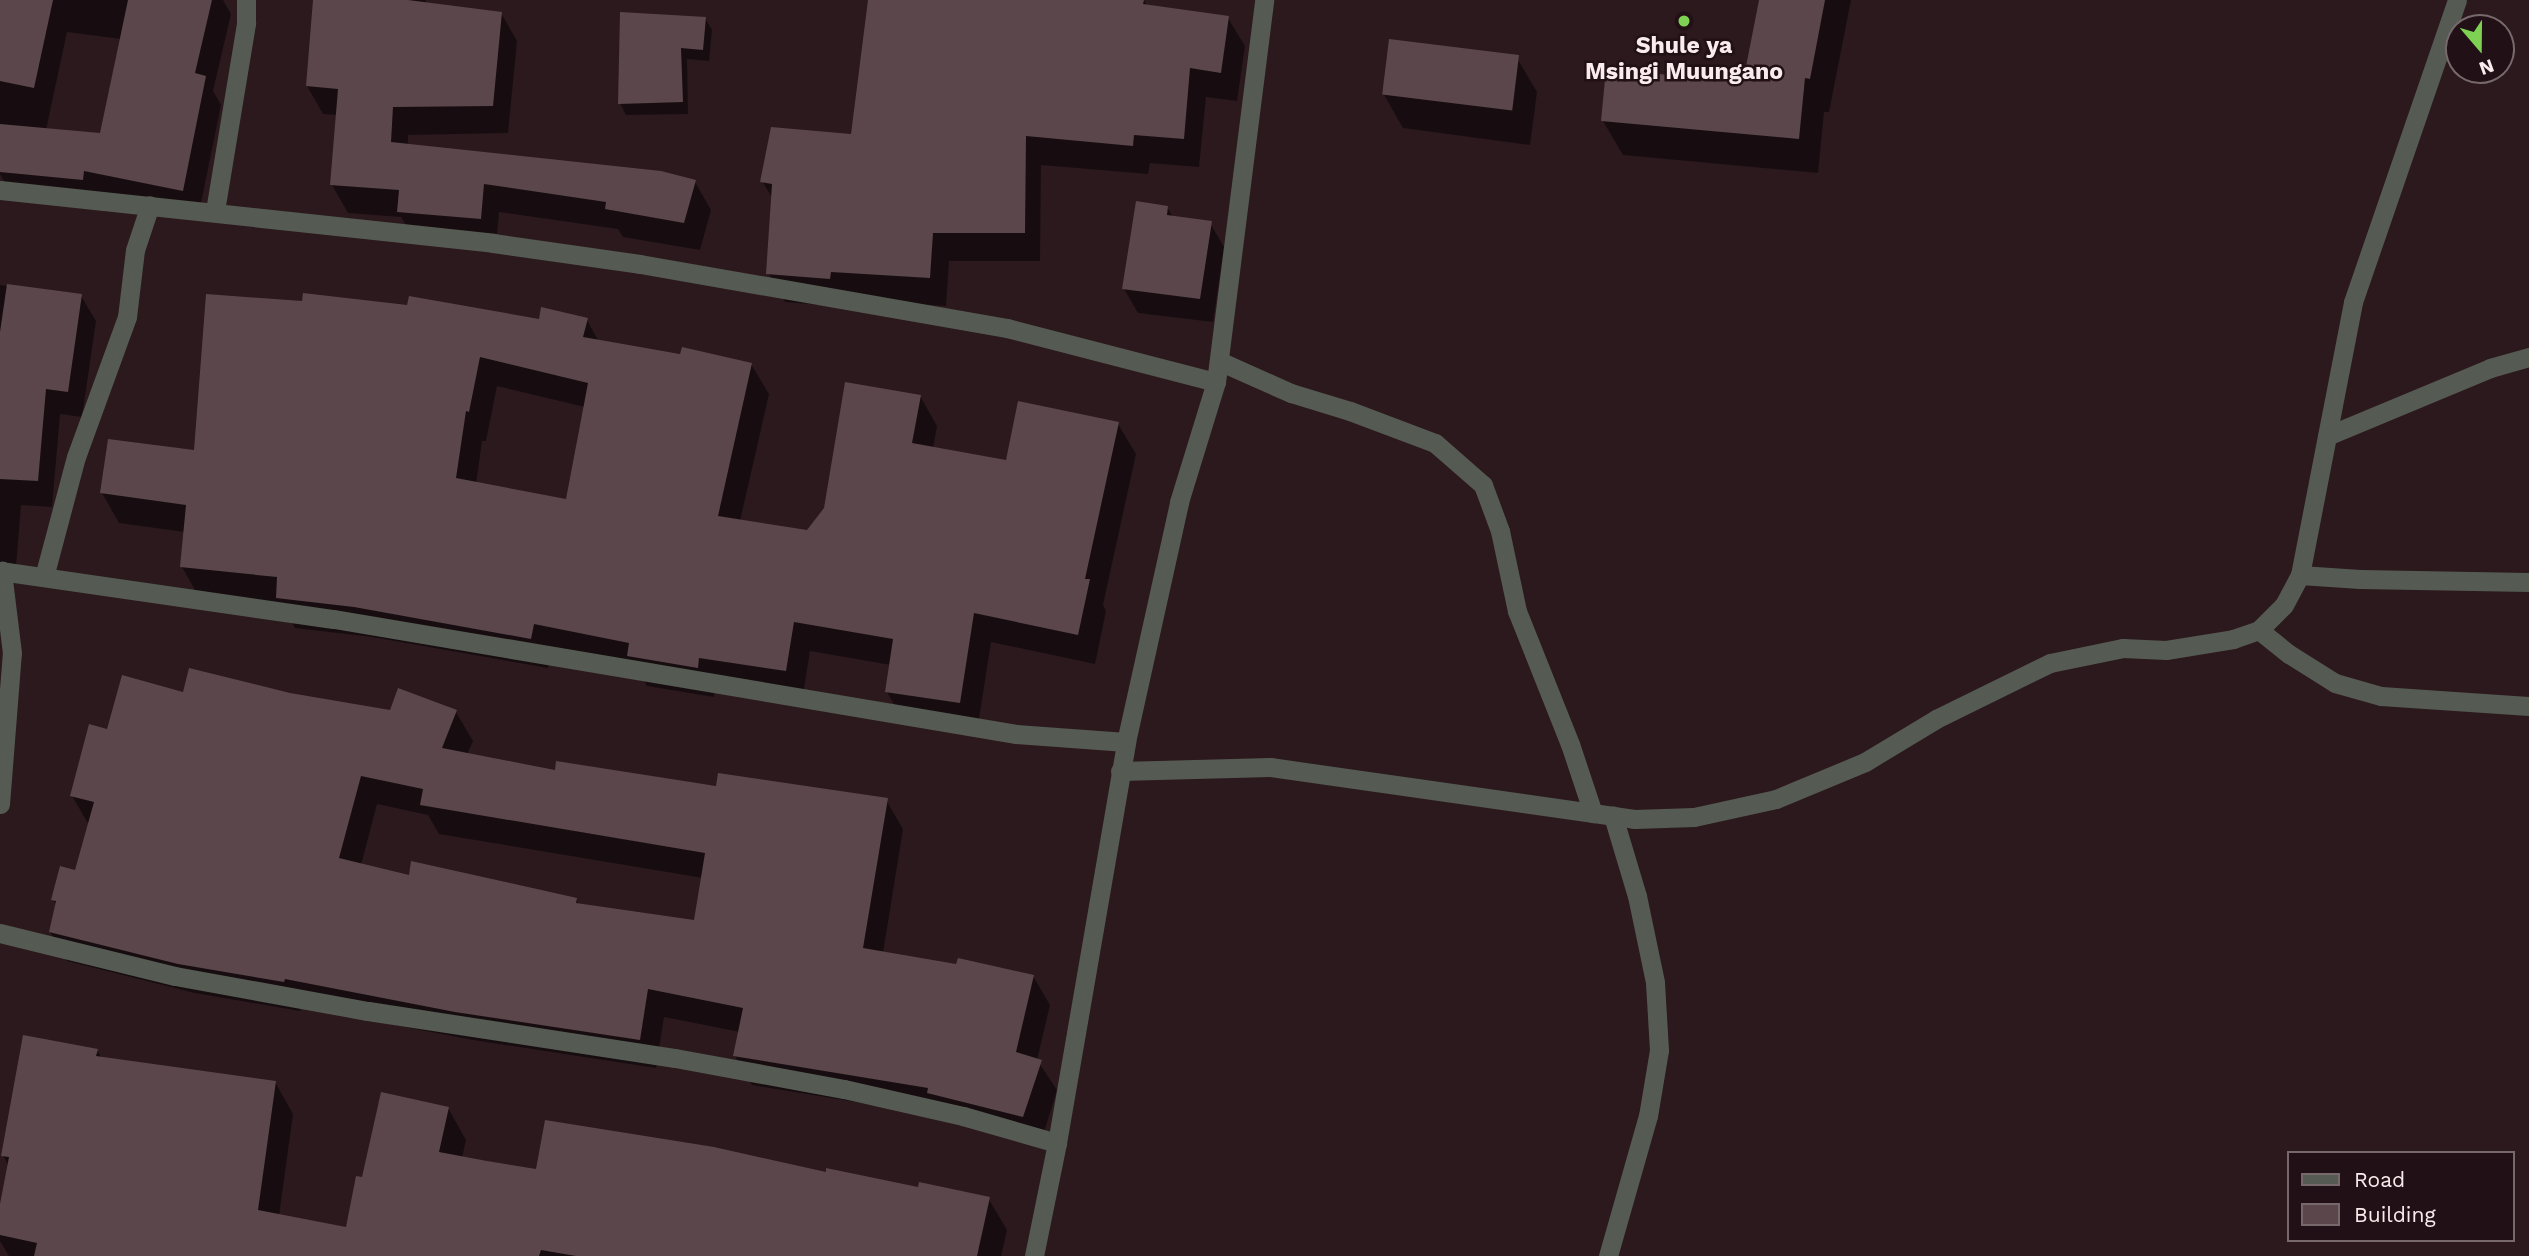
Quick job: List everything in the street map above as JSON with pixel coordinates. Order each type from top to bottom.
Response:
[{"type":"street","points":[[215,212],[246,23],[246,0]]},
{"type":"street","points":[[1034,1256],[1057,1143],[1126,742],[1179,502],[1216,382],[1264,0]]},
{"type":"street","points":[[1120,771],[1270,767],[1633,819],[1695,817],[1776,799],[1865,762],[1936,719],[2050,663],[2123,648],[2166,650],[2233,639],[2259,630],[2284,605],[2300,575],[2353,302],[2457,0]]},
{"type":"street","points":[[0,190],[215,212],[640,264],[1007,328],[1216,382]]},
{"type":"street","points":[[44,577],[76,457],[127,317],[135,250],[150,205]]},
{"type":"street","points":[[2327,436],[2490,368],[2529,357]]},
{"type":"street","points":[[1219,361],[1291,393],[1350,411],[1436,443],[1483,485],[1500,531],[1517,611],[1570,744],[1593,813]]},
{"type":"street","points":[[0,804],[12,653],[1,571],[334,619],[1016,734],[1126,742]]},
{"type":"street","points":[[2300,575],[2360,579],[2529,582]]},
{"type":"street","points":[[2259,630],[2289,654],[2335,683],[2381,696],[2529,706]]},
{"type":"street","points":[[1608,1256],[1648,1116],[1659,1050],[1655,982],[1637,896],[1613,816]]},
{"type":"street","points":[[0,933],[175,976],[368,1011],[675,1058],[844,1089],[963,1116],[1057,1143]]},
{"type":"building","points":[[0,0],[53,0],[34,88],[0,81]]},
{"type":"building","points":[[128,0],[212,0],[195,73],[206,76],[183,191],[84,171],[83,180],[0,172],[0,124],[100,133]]},
{"type":"building","points":[[313,0],[408,0],[502,12],[493,106],[393,107],[391,142],[661,171],[696,180],[684,223],[605,209],[606,202],[484,184],[481,219],[397,212],[399,190],[330,185],[338,89],[306,86]]},
{"type":"building","points":[[868,0],[1144,0],[1143,4],[1229,16],[1221,73],[1190,68],[1184,139],[1134,135],[1133,146],[1026,136],[1025,233],[933,233],[930,278],[831,272],[830,279],[766,274],[772,184],[760,182],[771,127],[851,134]]},
{"type":"building","points":[[1759,0],[1825,0],[1810,79],[1805,78],[1799,139],[1601,121],[1606,69],[1743,82]]},
{"type":"building","points":[[620,12],[706,17],[703,50],[681,48],[683,102],[618,104]]},
{"type":"building","points":[[1389,39],[1519,55],[1512,111],[1382,95]]},
{"type":"building","points":[[1136,201],[1168,206],[1167,215],[1212,221],[1200,299],[1122,289]]},
{"type":"building","points":[[7,284],[82,294],[68,392],[46,389],[38,481],[0,479],[0,332]]},
{"type":"building","points":[[303,293],[407,305],[409,296],[539,319],[541,307],[588,318],[583,337],[680,354],[682,347],[752,363],[718,516],[807,530],[824,508],[845,382],[921,395],[912,443],[1006,460],[1018,401],[1119,422],[1085,579],[1090,579],[1078,635],[974,613],[960,703],[885,692],[893,639],[794,622],[786,671],[699,658],[698,668],[627,656],[629,643],[534,624],[531,639],[354,607],[276,598],[277,577],[180,567],[186,505],[100,493],[108,439],[194,450],[206,294],[302,301]],"holes":[[[480,357],[588,383],[566,499],[456,478],[466,411],[469,412]]]},
{"type":"building","points":[[189,668],[290,693],[390,710],[398,688],[457,710],[442,748],[555,770],[556,761],[716,786],[718,773],[888,798],[863,948],[956,964],[958,958],[1034,975],[1016,1052],[1042,1060],[1023,1117],[927,1093],[928,1088],[733,1056],[743,1008],[648,989],[640,1040],[455,1012],[285,979],[284,982],[178,964],[49,932],[56,901],[51,900],[60,866],[75,870],[94,802],[70,796],[89,724],[107,729],[122,675],[183,692]],"holes":[[[361,776],[423,789],[420,805],[705,853],[694,920],[576,903],[577,898],[411,861],[409,875],[339,858]]]},
{"type":"building","points":[[23,1035],[98,1049],[96,1056],[276,1081],[258,1210],[346,1227],[356,1176],[362,1177],[381,1092],[449,1107],[439,1152],[487,1161],[536,1169],[545,1120],[714,1147],[826,1172],[826,1168],[918,1187],[919,1182],[990,1197],[977,1256],[576,1256],[541,1250],[539,1256],[34,1256],[37,1243],[0,1235],[0,1204],[9,1157],[1,1156]]},
{"type":"place","name":"Shule ya Msingi Muungano","points":[[1684,21]]}]
